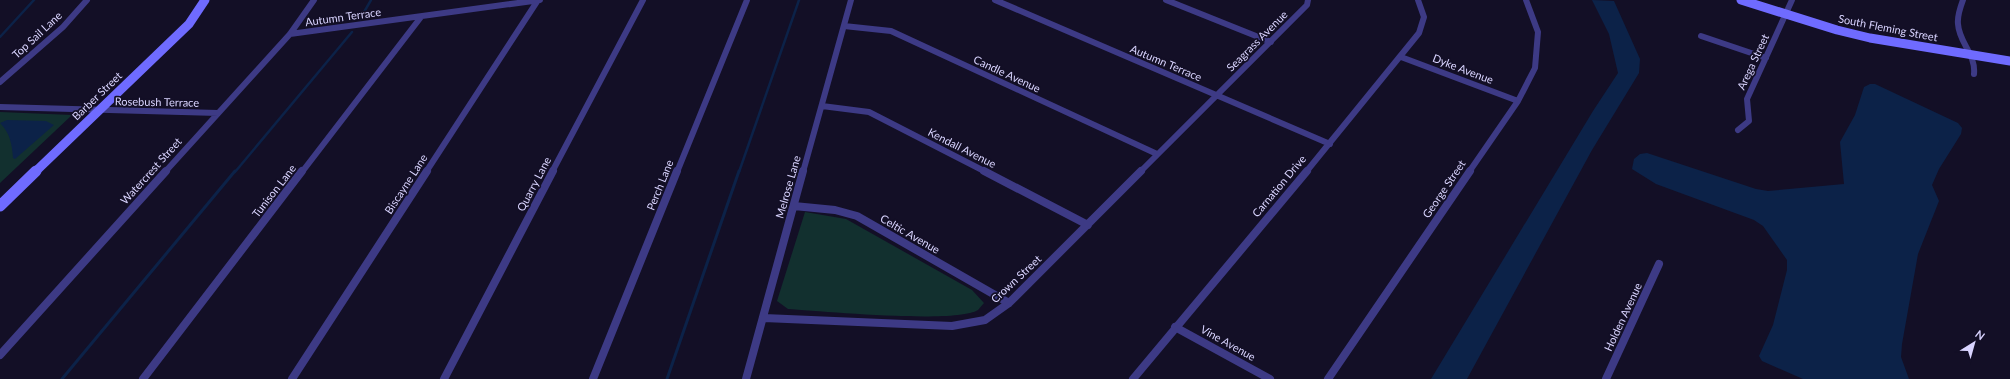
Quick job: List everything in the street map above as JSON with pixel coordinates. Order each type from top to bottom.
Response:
[{"type":"street","name":"Top Sail Lane","points":[[0,82],[63,27],[87,0]]},
{"type":"street","name":"Barber Street","points":[[0,206],[188,24],[205,0]]},
{"type":"street","name":"Watercrest Street","points":[[0,355],[290,34],[314,0]]},
{"type":"street","name":"Biscayne Lane","points":[[292,379],[538,0]]},
{"type":"street","name":"Autumn Terrace","points":[[290,34],[542,0]]},
{"type":"street","name":"Quarry Lane","points":[[444,379],[643,0]]},
{"type":"street","name":"Perch Lane","points":[[593,379],[747,0]]},
{"type":"street","name":"Melrose Lane","points":[[746,379],[764,318],[850,0]]},
{"type":"street","name":"Autumn Terrace","points":[[995,0],[1330,144]]},
{"type":"street","points":[[1166,0],[1271,42]]},
{"type":"street","name":"Seagrass Avenue","points":[[1217,95],[1307,5],[1308,0]]},
{"type":"street","name":"Carnation Drive","points":[[1133,379],[1402,57],[1420,33],[1424,17],[1418,0]]},
{"type":"street","name":"George Street","points":[[1328,379],[1518,101],[1535,68],[1538,32],[1526,0]]},
{"type":"street","name":"South Fleming Street","points":[[1741,0],[1870,38],[2010,61]]},
{"type":"street","name":"Arega Street","points":[[1738,130],[1749,121],[1747,99],[1792,0]]},
{"type":"street","points":[[1963,0],[1957,18],[1958,29],[1976,64],[1974,74]]},
{"type":"street","name":"Tunison Lane","points":[[143,379],[422,17]]},
{"type":"street","name":"Candle Avenue","points":[[844,26],[891,31],[1157,154]]},
{"type":"street","points":[[1701,36],[1766,58]]},
{"type":"street","name":"Dyke Avenue","points":[[1402,57],[1518,101]]},
{"type":"street","name":"Crown Street","points":[[764,318],[952,326],[985,320],[1009,303],[1217,95]]},
{"type":"street","name":"Kendall Avenue","points":[[822,106],[869,112],[1088,225]]},
{"type":"street","name":"Rosebush Terrace","points":[[0,107],[218,113]]},
{"type":"street","name":"Celtic Avenue","points":[[794,206],[835,210],[857,216],[1009,303]]},
{"type":"street","name":"Holden Avenue","points":[[1606,379],[1659,264]]},
{"type":"street","name":"Vine Avenue","points":[[1175,327],[1270,379]]},
{"type":"green space","points":[[0,112],[72,115],[0,183]]},
{"type":"green space","points":[[805,212],[846,219],[972,290],[984,303],[978,310],[965,314],[944,316],[887,316],[788,309],[777,301]]},
{"type":"water","points":[[1592,0],[1614,1],[1640,59],[1639,73],[1592,150],[1467,379],[1431,379],[1593,111],[1618,73],[1609,34]]},
{"type":"water","points":[[1870,84],[1875,84],[1958,123],[1962,128],[1961,134],[1939,169],[1932,185],[1939,201],[1918,254],[1902,344],[1901,357],[1909,379],[1803,379],[1762,361],[1759,356],[1773,325],[1787,270],[1787,260],[1763,226],[1754,220],[1656,184],[1632,169],[1634,159],[1640,154],[1647,153],[1756,189],[1768,191],[1844,184],[1840,142],[1855,115],[1864,87]]},
{"type":"water","points":[[7,120],[46,121],[54,125],[15,159],[13,158],[11,143],[8,135],[0,123]]},
{"type":"waterway","points":[[0,37],[34,0]]},
{"type":"waterway","points":[[360,19],[371,0]]},
{"type":"waterway","points":[[739,172],[799,0]]},
{"type":"waterway","points":[[235,172],[352,32]]},
{"type":"waterway","points":[[62,379],[235,171]]},
{"type":"waterway","points":[[667,379],[739,171]]}]
